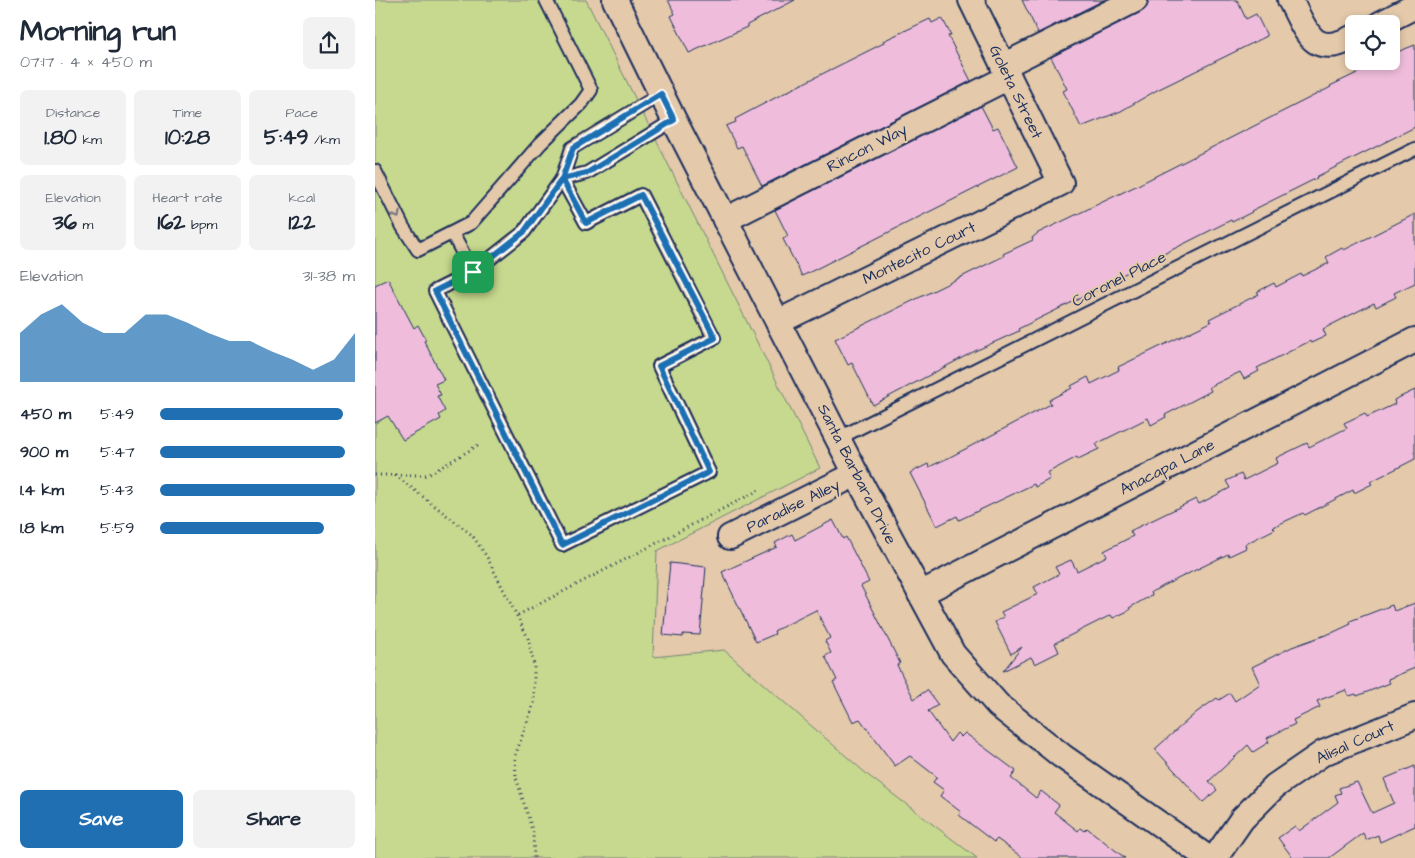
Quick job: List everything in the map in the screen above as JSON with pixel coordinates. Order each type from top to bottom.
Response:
[{"type":"street","name":"Santa Barbara Drive","points":[[615,0],[674,120],[856,474],[953,654],[998,705],[1062,756],[1208,858]]},
{"type":"street","name":"Goleta Street","points":[[971,0],[1061,183]]},
{"type":"street","name":"Rincon Way","points":[[725,220],[1006,71],[1135,0]]},
{"type":"street","points":[[1290,0],[1311,39],[1319,44],[1330,45],[1345,41]]},
{"type":"street","points":[[1398,15],[1415,6]]},
{"type":"street","name":"Montecito Court","points":[[778,322],[1061,183]]},
{"type":"street","name":"Anacapa Lane","points":[[920,594],[1415,340]]},
{"type":"street","name":"Paradise Alley","points":[[730,537],[856,474]]},
{"type":"street","name":"Alisal Court","points":[[1215,858],[1242,819],[1275,786],[1323,753],[1415,716]]},
{"type":"lane","points":[[375,171],[403,227],[418,250],[471,223],[540,144],[581,104],[591,90],[546,0]]},
{"type":"lane","points":[[562,179],[586,223],[641,195],[715,338],[659,366],[709,472],[562,545],[435,291],[473,272],[524,232],[562,179],[573,148],[661,94]]},
{"type":"lane","points":[[562,179],[587,173],[674,120]]},
{"type":"lane","name":"Coronel Place","points":[[839,438],[1415,149]]},
{"type":"lane","points":[[452,233],[473,272]]},
{"type":"path","points":[[375,475],[428,475],[480,444]]},
{"type":"path","points":[[395,475],[472,535],[487,557],[528,638],[534,666],[534,703],[515,756],[516,777],[533,833],[534,858]]},
{"type":"path","points":[[518,615],[761,489]]},
{"type":"green space","points":[[375,0],[586,0],[820,468],[657,551],[653,657],[724,650],[869,776],[977,858],[375,858]]},
{"type":"building","points":[[668,0],[795,0],[747,25],[747,27],[689,53],[671,16],[675,14]]},
{"type":"building","points":[[1022,0],[1104,0],[1038,33]]},
{"type":"building","points":[[1149,0],[1237,0],[1246,19],[1256,14],[1267,36],[1157,90],[1121,111],[1081,127],[1063,91],[1067,89],[1051,57],[1141,12],[1147,7]]},
{"type":"building","points":[[942,18],[951,35],[948,36],[971,81],[762,186],[742,146],[737,148],[726,126],[736,122],[735,119],[794,88],[884,43],[883,41],[930,19],[932,23]]},
{"type":"building","points":[[1415,45],[1415,127],[1252,212],[1232,222],[1231,220],[1118,277],[1119,279],[1018,329],[1019,331],[975,351],[873,405],[852,363],[848,365],[835,339],[1004,256],[1003,254],[1033,240],[1032,238],[1038,233],[1138,185],[1363,70],[1400,70],[1400,51]]},
{"type":"building","points":[[981,106],[993,129],[998,127],[1018,167],[802,276],[783,239],[788,236],[775,210]]},
{"type":"building","points":[[1415,214],[1415,283],[1394,293],[1396,297],[1376,307],[1374,303],[1323,329],[1326,336],[1311,343],[1310,341],[1257,368],[1259,371],[1244,379],[1240,372],[1209,387],[1211,391],[1165,415],[1166,417],[1151,425],[1148,418],[1096,444],[1099,449],[1078,459],[1077,457],[1047,473],[1050,479],[1035,487],[1034,484],[959,520],[957,516],[937,526],[910,473],[928,464],[929,467],[952,456],[1051,404],[1049,400],[1088,377],[1091,384],[1119,370],[1118,367],[1211,322],[1209,319],[1259,294],[1257,292],[1274,283],[1276,287],[1301,274],[1302,276],[1329,263],[1326,257],[1342,248],[1344,250]]},
{"type":"building","points":[[388,279],[414,328],[418,325],[444,380],[435,384],[441,395],[437,396],[445,411],[439,415],[441,419],[403,440],[388,416],[375,423],[375,285]]},
{"type":"building","points":[[1415,390],[1415,459],[1370,482],[1372,484],[1354,493],[1353,490],[1305,515],[1303,513],[1273,527],[1275,529],[1245,544],[1246,548],[1229,556],[1228,554],[1151,592],[1152,595],[1129,608],[1130,610],[1113,618],[1111,615],[1055,643],[1059,652],[1035,664],[1031,657],[1003,671],[1022,647],[1011,654],[995,622],[1004,617],[1001,612],[1038,594],[1034,587],[1059,574],[1055,567],[1071,560],[1077,571],[1107,556],[1104,551],[1133,536],[1130,531],[1196,499],[1199,504],[1230,488],[1226,481],[1241,474],[1244,480],[1278,463],[1276,458],[1307,443],[1309,447],[1347,428],[1344,423],[1365,413],[1367,417],[1395,404],[1394,400]]},
{"type":"building","points":[[833,520],[843,539],[846,537],[869,582],[861,586],[900,663],[897,665],[914,699],[927,690],[938,705],[928,711],[950,742],[957,733],[961,737],[965,733],[1016,771],[1011,778],[1036,798],[1041,791],[1059,805],[1054,812],[1078,831],[1080,828],[1084,831],[1087,828],[1125,858],[1023,858],[997,839],[994,842],[959,815],[961,812],[940,796],[944,790],[933,782],[937,777],[910,756],[895,766],[860,719],[853,722],[833,682],[837,680],[825,656],[831,653],[825,641],[830,638],[816,610],[774,631],[775,634],[756,642],[722,572],[777,547],[775,543],[792,534],[795,540]]},
{"type":"building","points":[[670,563],[706,567],[700,635],[683,634],[683,637],[663,635]]},
{"type":"building","points":[[1415,603],[1415,668],[1388,679],[1390,683],[1357,696],[1356,694],[1349,696],[1346,690],[1317,701],[1320,707],[1293,720],[1295,724],[1267,738],[1269,742],[1253,752],[1248,745],[1209,781],[1217,790],[1203,802],[1155,749],[1197,712],[1217,698],[1219,700],[1230,693],[1235,701],[1260,684],[1252,667],[1292,647],[1334,632],[1351,624],[1350,621],[1392,605],[1394,611]]},
{"type":"building","points":[[1415,766],[1415,826],[1380,842],[1378,835],[1366,840],[1363,833],[1329,858],[1293,858],[1278,838],[1295,826],[1299,831],[1338,802],[1335,795],[1341,793],[1339,788],[1357,782],[1372,813],[1394,803],[1384,779]]},
{"type":"route","points":[[473,272],[435,291],[562,545],[709,472],[659,366],[715,338],[641,195],[586,223],[562,179],[587,173],[648,134],[674,120],[661,94],[573,148],[562,179],[524,232],[473,272]]}]
